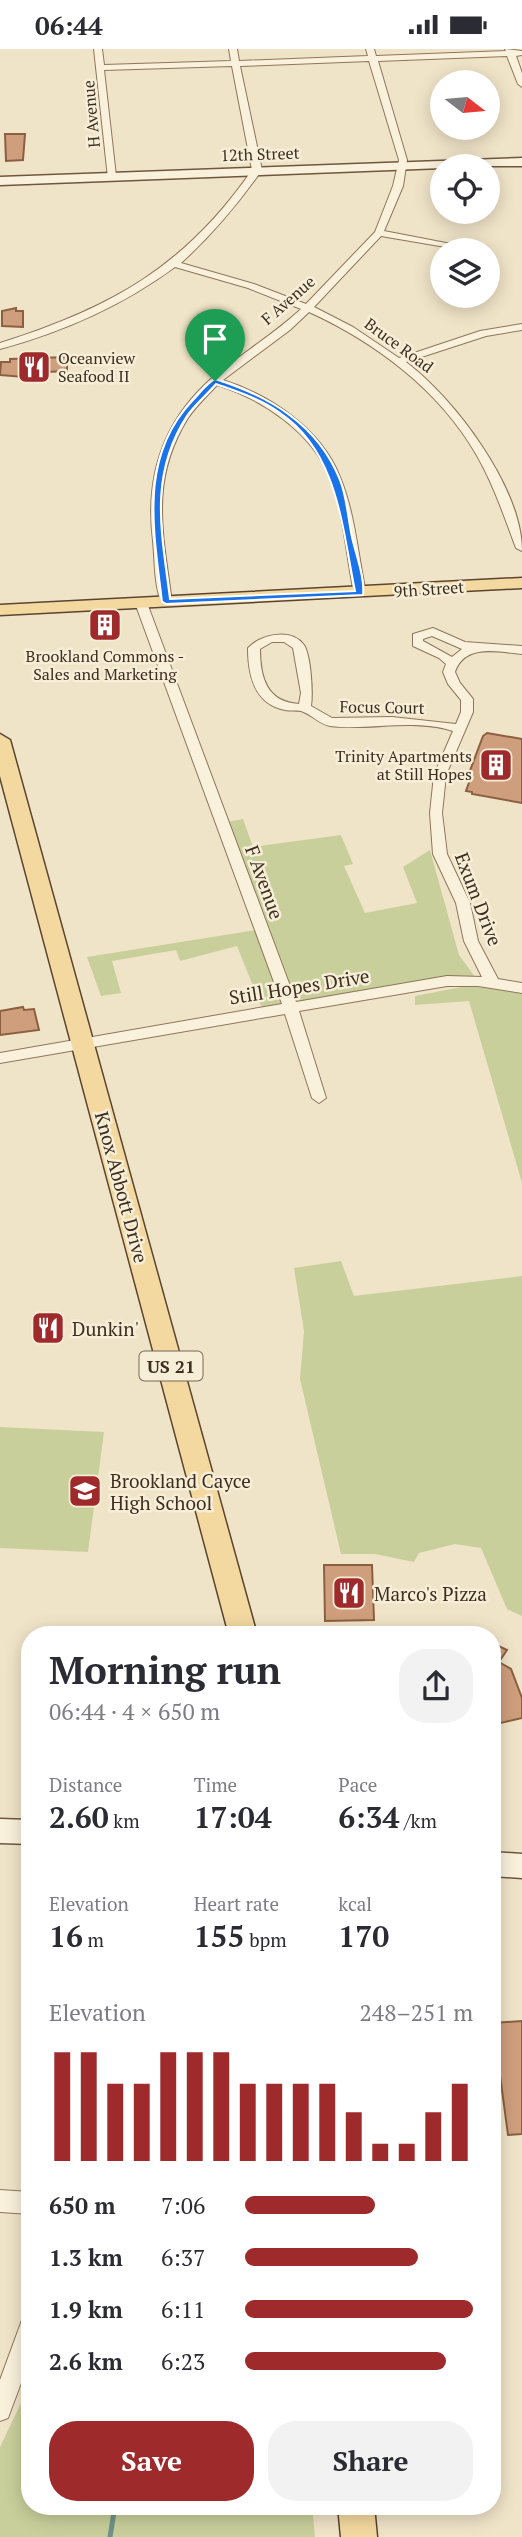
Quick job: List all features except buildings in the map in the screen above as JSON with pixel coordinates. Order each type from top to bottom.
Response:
[{"type":"main road","name":"12th Street","points":[[0,181],[522,162]]},
{"type":"main road","name":"9th Street","points":[[0,610],[522,583]]},
{"type":"main road","name":"Knox Abbott Drive","points":[[0,740],[241,1626]]},
{"type":"main road","points":[[0,1831],[21,1832]]},
{"type":"main road","points":[[501,1865],[522,1866]]},
{"type":"main road","points":[[357,2515],[359,2537]]},
{"type":"street","name":"H Avenue","points":[[98,49],[111,176]]},
{"type":"street","points":[[0,346],[50,332],[95,313],[134,292],[174,264],[227,215],[257,170],[233,49]]},
{"type":"street","points":[[510,51],[522,84]]},
{"type":"street","points":[[100,68],[237,64],[372,54],[522,53]]},
{"type":"street","name":"F Avenue","points":[[166,602],[155,513],[158,474],[169,443],[184,414],[215,381],[306,309],[379,233],[399,183],[403,160],[372,54]]},
{"type":"street","points":[[379,233],[430,242]]},
{"type":"street","name":"Bruce Road","points":[[174,264],[247,285],[306,309],[351,329],[399,361],[434,391],[468,432],[490,470],[522,548]]},
{"type":"street","points":[[399,361],[484,333],[522,327]]},
{"type":"street","points":[[215,381],[259,398],[284,412],[300,427],[328,462],[337,482],[360,593]]},
{"type":"street","name":"F Avenue","points":[[141,603],[290,1006],[319,1098]]},
{"type":"street","points":[[481,647],[458,656],[452,663],[443,655],[417,643],[417,637],[433,632],[462,645],[520,647]]},
{"type":"street","name":"Focus Court","points":[[305,708],[307,693],[299,647],[285,639],[261,642],[254,648],[254,666],[259,686],[271,700],[286,707],[305,708],[330,722],[393,720],[446,725],[461,730]]},
{"type":"street","name":"Exum Drive","points":[[452,663],[449,672],[454,684],[467,699],[467,712],[440,775],[436,813],[440,854],[463,903],[471,941],[492,982]]},
{"type":"street","name":"Still Hopes Drive","points":[[0,1058],[447,981],[492,982],[522,988]]},
{"type":"street","points":[[0,2201],[21,2202]]},
{"type":"street","points":[[0,2410],[21,2353]]},
{"type":"green space","points":[[243,819],[253,847],[341,835],[353,864],[344,866],[365,913],[417,903],[403,867],[430,850],[459,955],[478,981],[263,1011],[237,946],[180,961],[176,950],[112,961],[121,993],[101,996],[87,957],[262,929],[222,823]]},
{"type":"green space","points":[[472,985],[522,994],[522,1183],[469,1001],[415,1005],[415,996]]},
{"type":"green space","points":[[341,1261],[354,1296],[522,1276],[522,1616],[507,1609],[481,1548],[455,1544],[419,1553],[414,1562],[375,1554],[341,1554],[300,1379],[304,1331],[294,1268]]},
{"type":"green space","points":[[0,1427],[104,1432],[88,1552],[0,1548]]},
{"type":"green space","points":[[21,2403],[21,2515],[313,2515],[315,2537],[0,2537],[0,2447]]},
{"type":"waterway","points":[[110,2537],[114,2515]]},
{"type":"place","name":"Oceanview Seafood II","points":[[34,367]]},
{"type":"place","name":"Brookland Commons - Sales and Marketing","points":[[105,625]]},
{"type":"place","name":"Trinity Apartments at Still Hopes","points":[[496,765]]},
{"type":"place","name":"Dunkin'","points":[[48,1328]]},
{"type":"place","name":"Brookland Cayce High School","points":[[85,1491]]},
{"type":"place","name":"Marco's Pizza","points":[[349,1593]]},
{"type":"route","points":[[215,381],[259,398],[284,412],[300,427],[328,462],[337,482],[360,593],[166,602],[155,513],[158,474],[169,443],[184,414],[215,381]]}]
